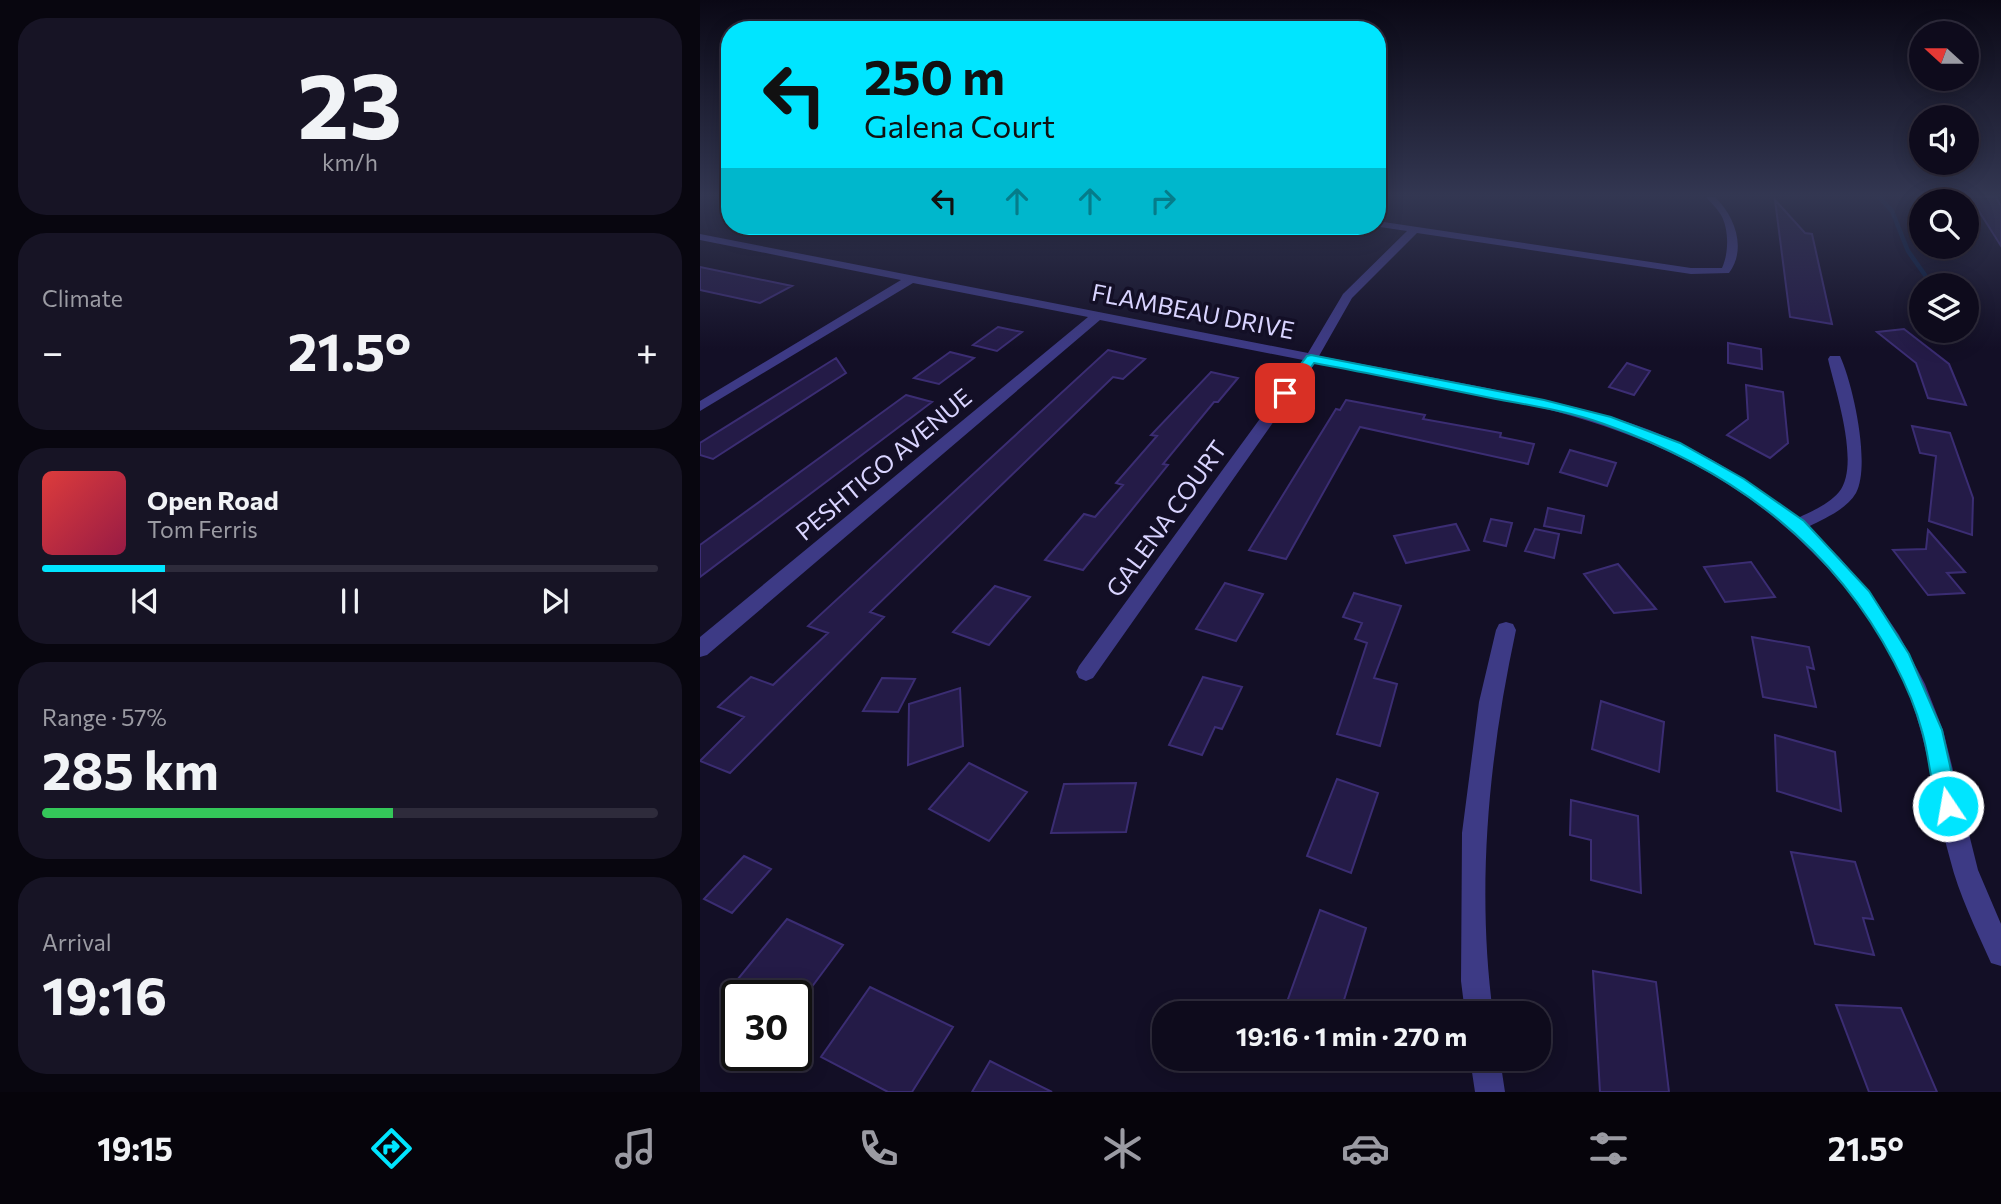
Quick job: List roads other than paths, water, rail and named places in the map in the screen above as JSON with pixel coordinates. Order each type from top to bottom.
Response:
[{"type":"street","name":"FLAMBEAU DRIVE","points":[[755,248],[1544,404],[1606,420],[1675,447],[1739,482],[1799,525],[1863,596],[1902,660],[1932,730],[1948,806],[1971,888],[2001,953]]},
{"type":"street","name":"GALENA COURT","points":[[1086,672],[1311,359],[1347,296],[1396,248]]},
{"type":"street","points":[[1536,248],[1691,271],[1725,271],[1731,261],[1730,248]]},
{"type":"street","points":[[700,407],[911,279]]},
{"type":"street","name":"PESHTIGO AVENUE","points":[[700,649],[1097,316]]},
{"type":"street","points":[[1799,525],[1833,505],[1848,492],[1855,476],[1856,456],[1835,359]]},
{"type":"street","points":[[1478,1001],[1475,981],[1475,833],[1490,702],[1506,630]]},
{"type":"street","points":[[1487,1071],[1490,1092]]},
{"type":"waterway","points":[[1907,248],[1924,273]]}]
